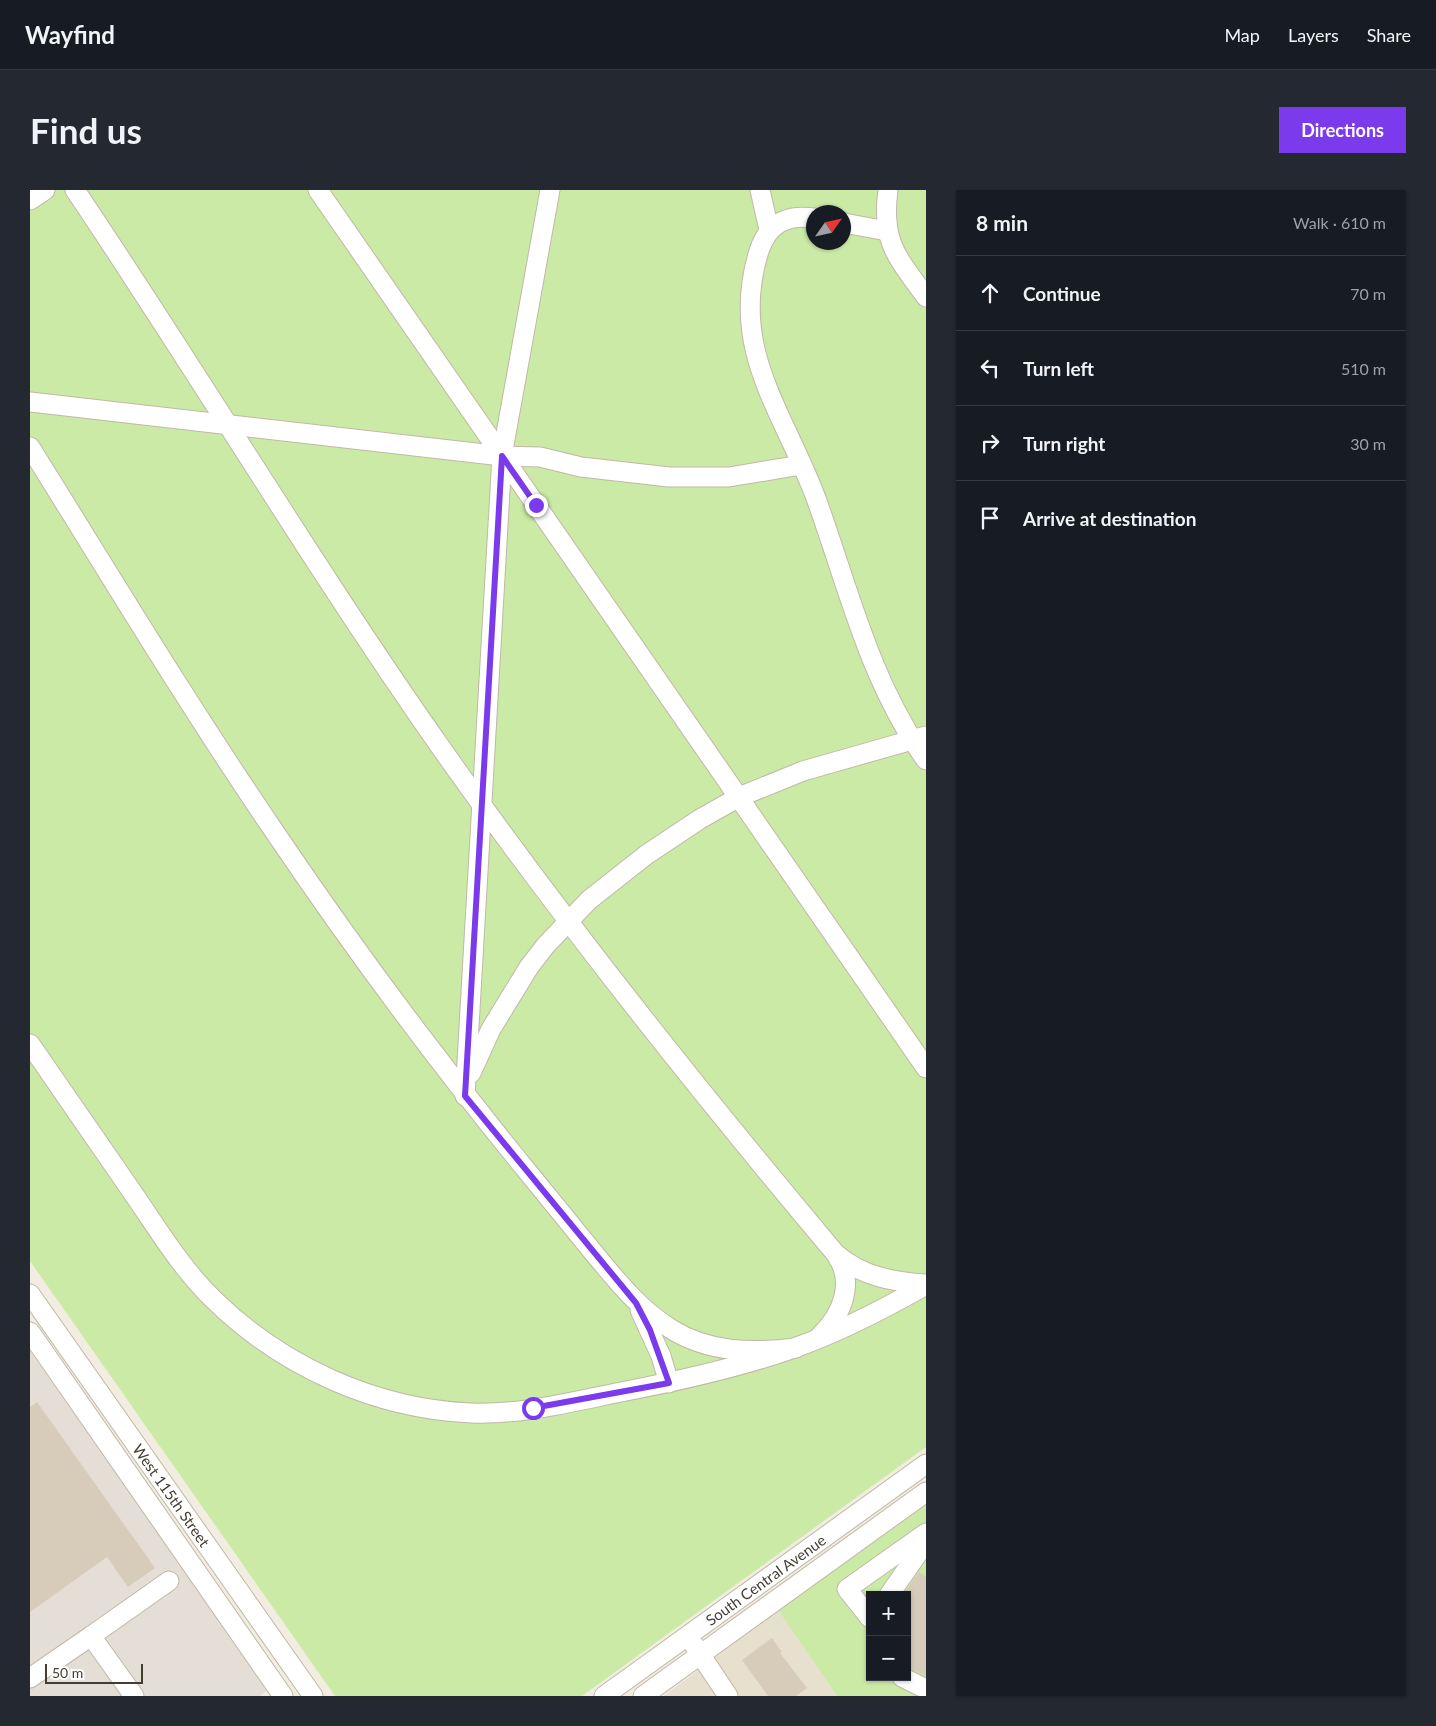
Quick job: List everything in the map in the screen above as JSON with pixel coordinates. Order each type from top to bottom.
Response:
[{"type":"street","points":[[75,190],[151,304],[364,636],[481,804],[644,1020],[835,1253],[846,1275],[843,1298],[833,1322],[816,1340]]},
{"type":"street","points":[[318,190],[926,1068]]},
{"type":"street","points":[[465,1096],[502,456],[550,190]]},
{"type":"street","points":[[760,190],[769,230]]},
{"type":"street","points":[[888,190],[887,231],[891,246],[926,297]]},
{"type":"street","points":[[806,218],[785,218],[769,230],[764,239],[754,269],[748,310],[753,346],[765,382],[816,498],[871,660],[897,716],[919,738],[926,760]]},
{"type":"street","points":[[851,224],[887,231]]},
{"type":"street","points":[[30,402],[502,456],[540,457],[581,467],[669,477],[729,476],[801,465]]},
{"type":"street","points":[[30,446],[272,828],[359,954],[465,1096],[636,1303],[650,1330],[669,1383]]},
{"type":"street","points":[[465,1096],[474,1063],[491,1029],[529,967],[589,900],[646,856],[700,819],[739,797],[803,771],[919,738]]},
{"type":"street","points":[[30,1044],[156,1228],[194,1279],[213,1299],[256,1336],[306,1367],[360,1392],[386,1399],[415,1406],[471,1413],[520,1410],[669,1383],[733,1368],[796,1348],[892,1304],[926,1285]]},
{"type":"street","points":[[835,1253],[848,1264],[862,1272],[899,1282],[926,1285]]},
{"type":"street","name":"West 115th Street","points":[[30,1294],[313,1696]]},
{"type":"street","points":[[636,1303],[672,1330],[702,1344],[762,1352],[796,1348]]},
{"type":"street","name":"West 115th Street","points":[[30,1332],[282,1696]]},
{"type":"street","name":"South Central Avenue","points":[[604,1696],[926,1464]]},
{"type":"street","name":"South Central Avenue","points":[[642,1696],[926,1492]]},
{"type":"street","points":[[866,1613],[847,1589],[926,1533]]},
{"type":"street","points":[[892,1591],[924,1550]]},
{"type":"street","points":[[30,1678],[169,1581]]},
{"type":"street","points":[[91,1636],[134,1696]]},
{"type":"street","points":[[688,1636],[728,1696]]},
{"type":"street","points":[[910,1681],[926,1689]]},
{"type":"shaded area","points":[[30,1351],[268,1690],[260,1696],[30,1696]]},
{"type":"shaded area","points":[[778,1610],[837,1696],[664,1696]]},
{"type":"green space","points":[[30,190],[926,190],[926,1447],[582,1696],[335,1696],[30,1261]]},
{"type":"green space","points":[[926,1505],[926,1696],[837,1696],[778,1610]]},
{"type":"building","points":[[37,1402],[155,1568],[128,1587],[107,1557],[30,1612],[30,1407]]},
{"type":"building","points":[[919,1572],[926,1577],[926,1676],[911,1669],[911,1591],[906,1591]]},
{"type":"building","points":[[772,1638],[782,1652],[780,1653],[807,1688],[796,1696],[768,1696],[742,1660]]},
{"type":"route","points":[[533,1408],[669,1383],[661,1356],[636,1303],[465,1096],[502,456],[536,505]]}]
